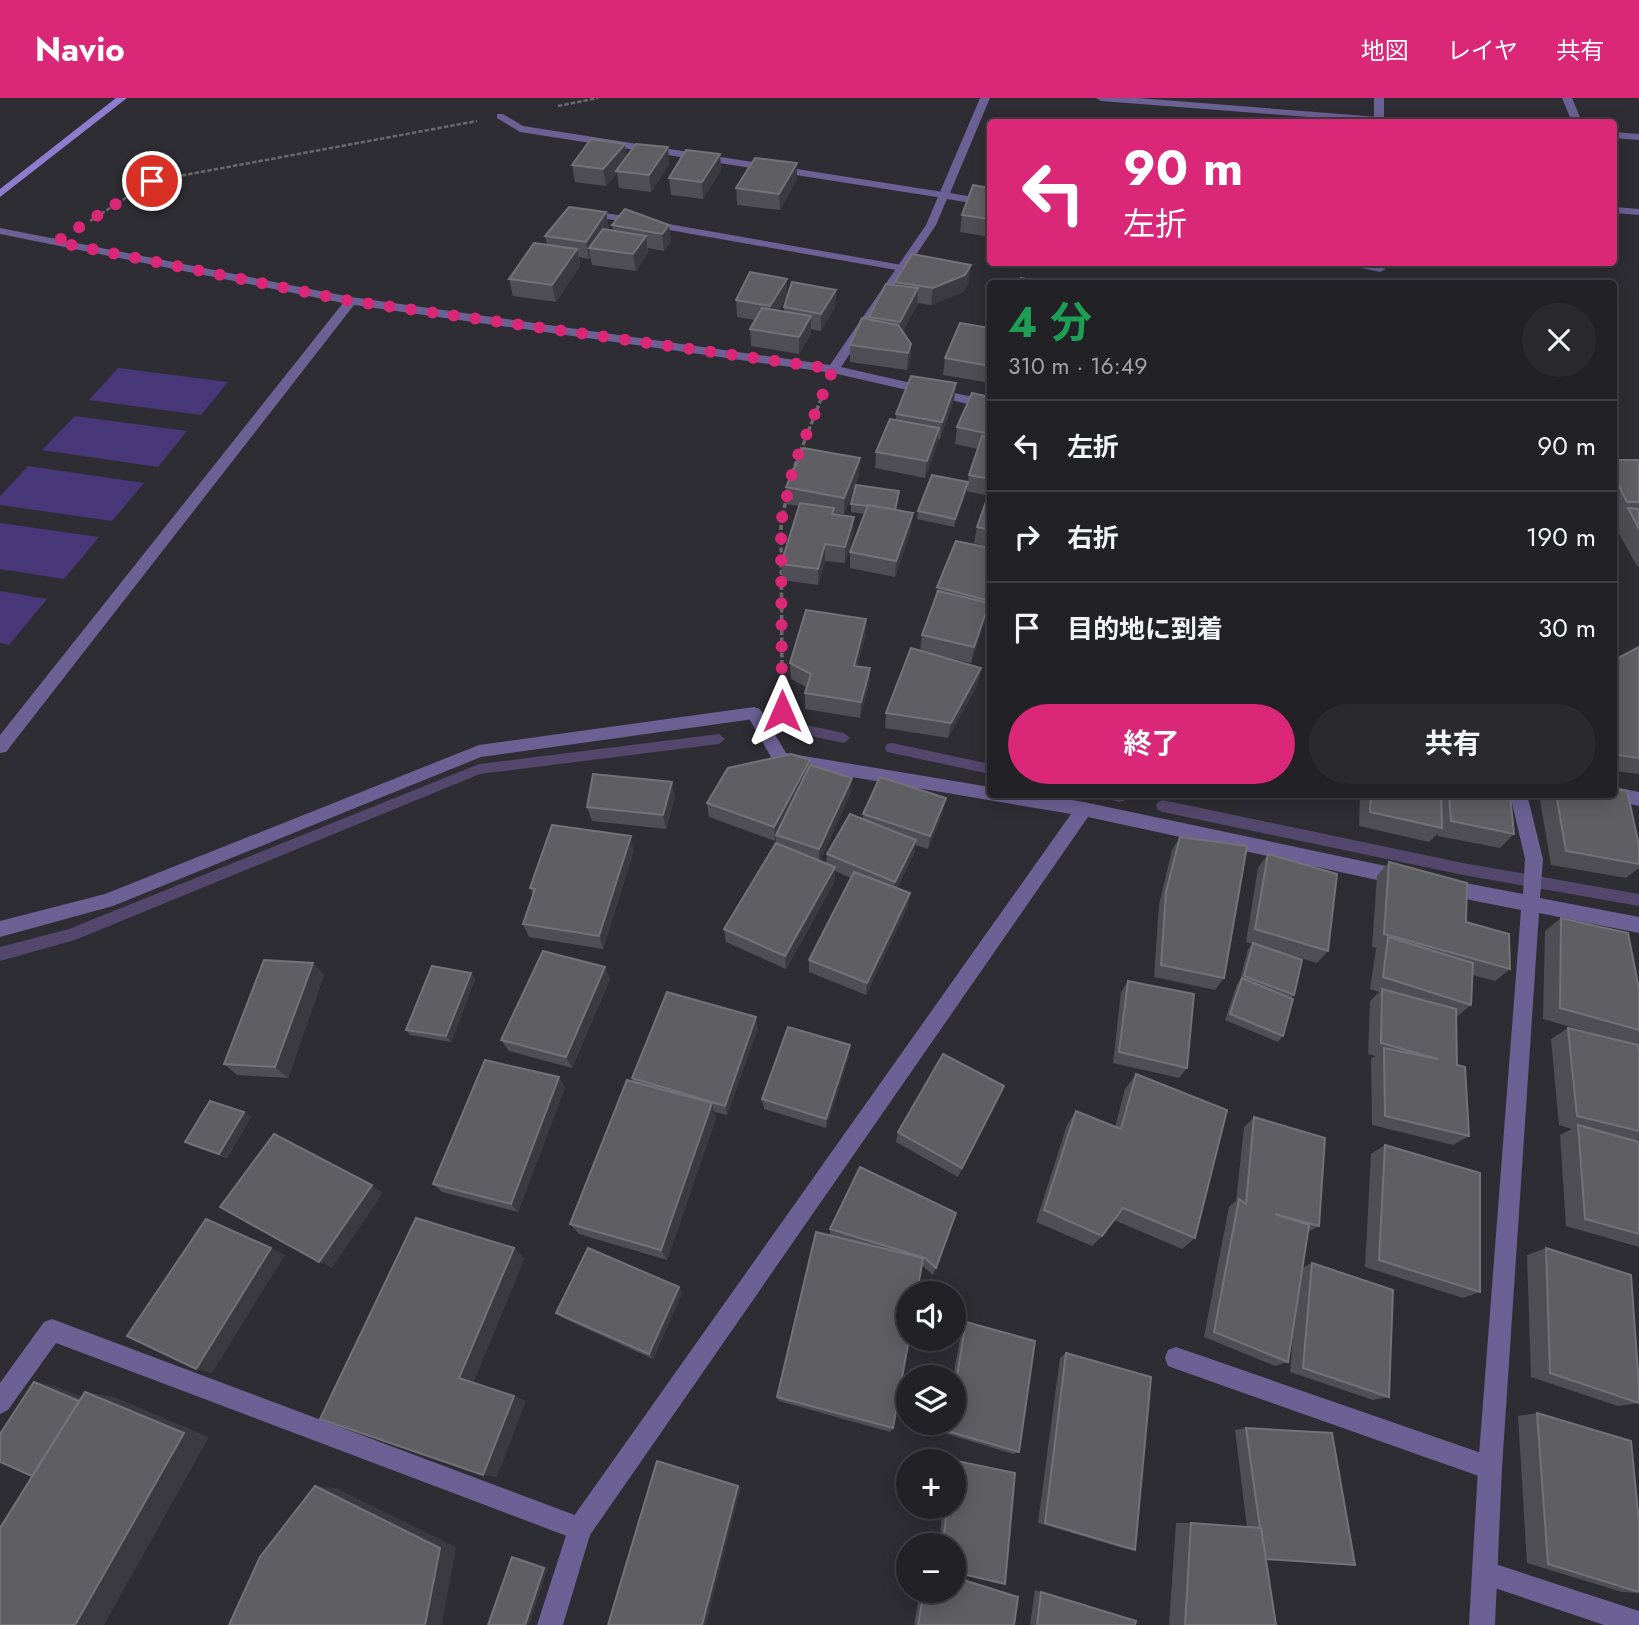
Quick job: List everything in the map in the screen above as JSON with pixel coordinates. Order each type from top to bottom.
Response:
[{"type":"main road","points":[[0,194],[119,100]]},
{"type":"street","points":[[833,369],[931,225],[985,98]]},
{"type":"street","points":[[1101,98],[1355,119]]},
{"type":"street","points":[[1379,98],[1379,119]]},
{"type":"street","points":[[1566,98],[1576,119]]},
{"type":"street","points":[[500,116],[520,129],[987,202]]},
{"type":"street","points":[[1617,135],[1639,137]]},
{"type":"street","points":[[569,210],[902,268]]},
{"type":"street","points":[[1617,210],[1639,212]]},
{"type":"street","points":[[0,231],[351,301],[833,369],[987,404]]},
{"type":"street","points":[[0,747],[351,301]]},
{"type":"street","points":[[0,929],[107,901],[479,751],[757,717],[781,759],[987,793]]},
{"type":"street","points":[[1617,795],[1639,799]]},
{"type":"street","points":[[1016,798],[1084,809],[1532,905],[1639,925]]},
{"type":"street","points":[[1482,1625],[1490,1468],[1532,905],[1534,859],[1519,798]]},
{"type":"street","points":[[550,1625],[580,1529],[1084,809]]},
{"type":"street","points":[[0,1402],[52,1330],[580,1529]]},
{"type":"street","points":[[1175,1358],[1490,1468]]},
{"type":"street","points":[[1486,1573],[1639,1624]]},
{"type":"path","points":[[56,242],[152,181],[598,98]]},
{"type":"path","points":[[792,476],[833,369]]},
{"type":"path","points":[[757,717],[782,711],[781,522],[789,488]]},
{"type":"shaded area","points":[[118,368],[228,382],[201,415],[89,400]]},
{"type":"shaded area","points":[[75,416],[187,431],[158,467],[42,450]]},
{"type":"shaded area","points":[[28,466],[144,483],[112,521],[0,505],[0,496]]},
{"type":"shaded area","points":[[0,523],[99,537],[64,579],[0,569]]},
{"type":"shaded area","points":[[0,591],[47,599],[9,645],[0,643]]},
{"type":"building","points":[[591,139],[625,144],[603,169],[572,165]]},
{"type":"building","points":[[636,144],[668,147],[649,175],[616,171]]},
{"type":"building","points":[[686,150],[720,154],[702,182],[669,178]]},
{"type":"building","points":[[755,158],[797,163],[779,194],[736,188]]},
{"type":"building","points":[[973,185],[987,187],[987,219],[962,215]]},
{"type":"building","points":[[569,207],[606,212],[586,242],[545,236]]},
{"type":"building","points":[[625,209],[669,225],[662,234],[612,225]]},
{"type":"building","points":[[603,229],[646,236],[633,254],[589,248]]},
{"type":"building","points":[[534,243],[577,249],[552,285],[509,279]]},
{"type":"building","points":[[912,254],[971,265],[965,275],[933,288],[895,282]]},
{"type":"building","points":[[750,272],[787,279],[770,306],[736,300]]},
{"type":"building","points":[[792,282],[836,290],[821,314],[784,307]]},
{"type":"building","points":[[886,284],[918,288],[900,322],[869,317]]},
{"type":"building","points":[[762,308],[811,316],[799,337],[750,329]]},
{"type":"building","points":[[862,318],[898,325],[911,344],[908,353],[850,345]]},
{"type":"building","points":[[960,323],[987,328],[987,365],[945,358]]},
{"type":"building","points":[[911,376],[956,383],[942,422],[896,414]]},
{"type":"building","points":[[972,393],[987,396],[987,433],[957,427]]},
{"type":"building","points":[[890,419],[939,428],[927,461],[876,452]]},
{"type":"building","points":[[982,436],[987,437],[987,478],[969,475]]},
{"type":"building","points":[[803,448],[860,458],[844,498],[786,487]]},
{"type":"building","points":[[1617,460],[1639,460],[1639,502],[1627,502],[1617,482]]},
{"type":"building","points":[[932,475],[968,482],[955,519],[918,511]]},
{"type":"building","points":[[856,485],[899,491],[895,510],[851,504]]},
{"type":"building","points":[[987,499],[987,529],[977,527]]},
{"type":"building","points":[[800,503],[834,508],[832,514],[854,517],[845,547],[825,544],[818,569],[781,564]]},
{"type":"building","points":[[868,505],[913,513],[896,561],[850,552]]},
{"type":"building","points":[[1628,508],[1639,509],[1639,529]]},
{"type":"building","points":[[956,541],[987,547],[987,600],[937,587]]},
{"type":"building","points":[[938,591],[987,603],[974,647],[922,635]]},
{"type":"building","points":[[806,610],[866,619],[854,666],[870,668],[861,702],[805,693],[811,674],[790,663]]},
{"type":"building","points":[[1639,647],[1639,758],[1619,755],[1617,750],[1617,658]]},
{"type":"building","points":[[911,648],[981,668],[951,723],[886,713]]},
{"type":"building","points":[[791,754],[810,760],[774,827],[707,803],[728,768]]},
{"type":"building","points":[[810,765],[852,778],[819,849],[776,835]]},
{"type":"building","points":[[593,774],[672,782],[663,815],[587,807]]},
{"type":"building","points":[[880,777],[946,798],[930,836],[863,814]]},
{"type":"building","points":[[1617,789],[1627,791],[1639,845],[1639,864],[1566,851],[1557,798],[1617,798]]},
{"type":"building","points":[[1371,798],[1441,798],[1442,828],[1370,812]]},
{"type":"building","points":[[1449,798],[1510,798],[1514,834],[1451,821]]},
{"type":"building","points":[[850,814],[916,840],[895,882],[827,854]]},
{"type":"building","points":[[552,825],[631,836],[599,936],[523,924],[535,889],[530,888]]},
{"type":"building","points":[[1180,837],[1247,846],[1224,978],[1161,965],[1166,892]]},
{"type":"building","points":[[776,843],[835,867],[785,956],[724,929]]},
{"type":"building","points":[[1268,854],[1337,874],[1328,951],[1255,929]]},
{"type":"building","points":[[1389,862],[1467,883],[1466,922],[1509,934],[1510,969],[1384,934]]},
{"type":"building","points":[[854,872],[910,893],[867,983],[809,960]]},
{"type":"building","points":[[1561,918],[1628,933],[1639,989],[1639,1030],[1560,1008]]},
{"type":"building","points":[[1388,937],[1473,963],[1471,1005],[1383,977]]},
{"type":"building","points":[[1253,943],[1302,960],[1294,995],[1244,976]]},
{"type":"building","points":[[543,951],[605,967],[566,1057],[501,1040]]},
{"type":"building","points":[[264,960],[313,963],[275,1067],[224,1064]]},
{"type":"building","points":[[432,966],[471,973],[446,1036],[406,1030]]},
{"type":"building","points":[[1242,978],[1293,999],[1283,1036],[1230,1014]]},
{"type":"building","points":[[1128,981],[1194,994],[1187,1068],[1119,1052]]},
{"type":"building","points":[[1382,989],[1456,1009],[1457,1065],[1465,1067],[1469,1136],[1385,1116],[1384,1048],[1438,1059],[1381,1043]]},
{"type":"building","points":[[667,992],[756,1017],[725,1106],[632,1078]]},
{"type":"building","points":[[788,1027],[850,1045],[826,1119],[762,1099]]},
{"type":"building","points":[[1568,1028],[1638,1045],[1639,1131],[1577,1116]]},
{"type":"building","points":[[943,1054],[1004,1086],[962,1168],[898,1132]]},
{"type":"building","points":[[485,1060],[559,1077],[511,1204],[433,1184]]},
{"type":"building","points":[[1136,1074],[1227,1110],[1195,1238],[1123,1208],[1102,1236],[1044,1210],[1076,1111],[1121,1129]]},
{"type":"building","points":[[627,1080],[712,1103],[661,1250],[570,1224]]},
{"type":"building","points":[[210,1101],[244,1112],[219,1154],[185,1142]]},
{"type":"building","points":[[1254,1117],[1325,1138],[1319,1226],[1275,1214],[1309,1225],[1288,1362],[1214,1332],[1239,1199],[1246,1204]]},
{"type":"building","points":[[1578,1125],[1639,1142],[1639,1234],[1585,1219]]},
{"type":"building","points":[[274,1134],[372,1185],[319,1262],[220,1207]]},
{"type":"building","points":[[1385,1145],[1480,1173],[1480,1292],[1379,1260]]},
{"type":"building","points":[[860,1167],[956,1213],[936,1268],[925,1258],[830,1229]]},
{"type":"building","points":[[416,1218],[514,1248],[459,1378],[514,1396],[483,1475],[320,1419]]},
{"type":"building","points":[[206,1219],[271,1248],[196,1369],[127,1336]]},
{"type":"building","points":[[816,1232],[923,1258],[919,1281],[896,1281],[896,1351],[907,1351],[904,1365],[896,1365],[896,1411],[893,1428],[777,1397]]},
{"type":"building","points":[[588,1248],[679,1287],[649,1354],[556,1313]]},
{"type":"building","points":[[1546,1248],[1631,1275],[1639,1403],[1550,1373]]},
{"type":"building","points":[[1312,1263],[1393,1290],[1389,1397],[1303,1368]]},
{"type":"building","points":[[966,1322],[1035,1341],[1019,1452],[961,1435],[966,1435],[966,1365],[959,1365],[961,1351],[966,1351]]},
{"type":"building","points":[[1066,1353],[1151,1377],[1135,1550],[1045,1523]]},
{"type":"building","points":[[34,1382],[79,1401],[32,1476],[0,1462],[0,1434]]},
{"type":"building","points":[[85,1392],[184,1433],[75,1625],[0,1625],[0,1528]]},
{"type":"building","points":[[1537,1413],[1631,1441],[1639,1522],[1639,1592],[1548,1564]]},
{"type":"building","points":[[1246,1428],[1332,1433],[1355,1565],[1266,1559]]},
{"type":"building","points":[[657,1461],[738,1486],[702,1625],[608,1625]]},
{"type":"building","points":[[966,1463],[1015,1473],[1005,1584],[966,1575],[966,1533],[944,1533],[946,1519],[966,1519]]},
{"type":"building","points":[[315,1486],[440,1548],[425,1625],[229,1625],[260,1557]]},
{"type":"building","points":[[1191,1523],[1261,1528],[1276,1625],[1185,1625]]},
{"type":"building","points":[[512,1557],[544,1568],[525,1625],[488,1625]]},
{"type":"building","points":[[966,1581],[1018,1597],[1014,1625],[918,1625],[922,1603],[966,1603]]},
{"type":"building","points":[[1041,1592],[1136,1621],[1135,1625],[1037,1625]]},
{"type":"waterway","points":[[801,729],[844,738]]},
{"type":"waterway","points":[[0,954],[70,935],[479,769],[719,739]]},
{"type":"waterway","points":[[892,748],[987,768]]},
{"type":"waterway","points":[[1163,806],[1463,869],[1639,900]]},
{"type":"route","points":[[152,181],[125,201],[56,242],[351,301],[833,369],[794,465],[781,522],[782,711]]}]
